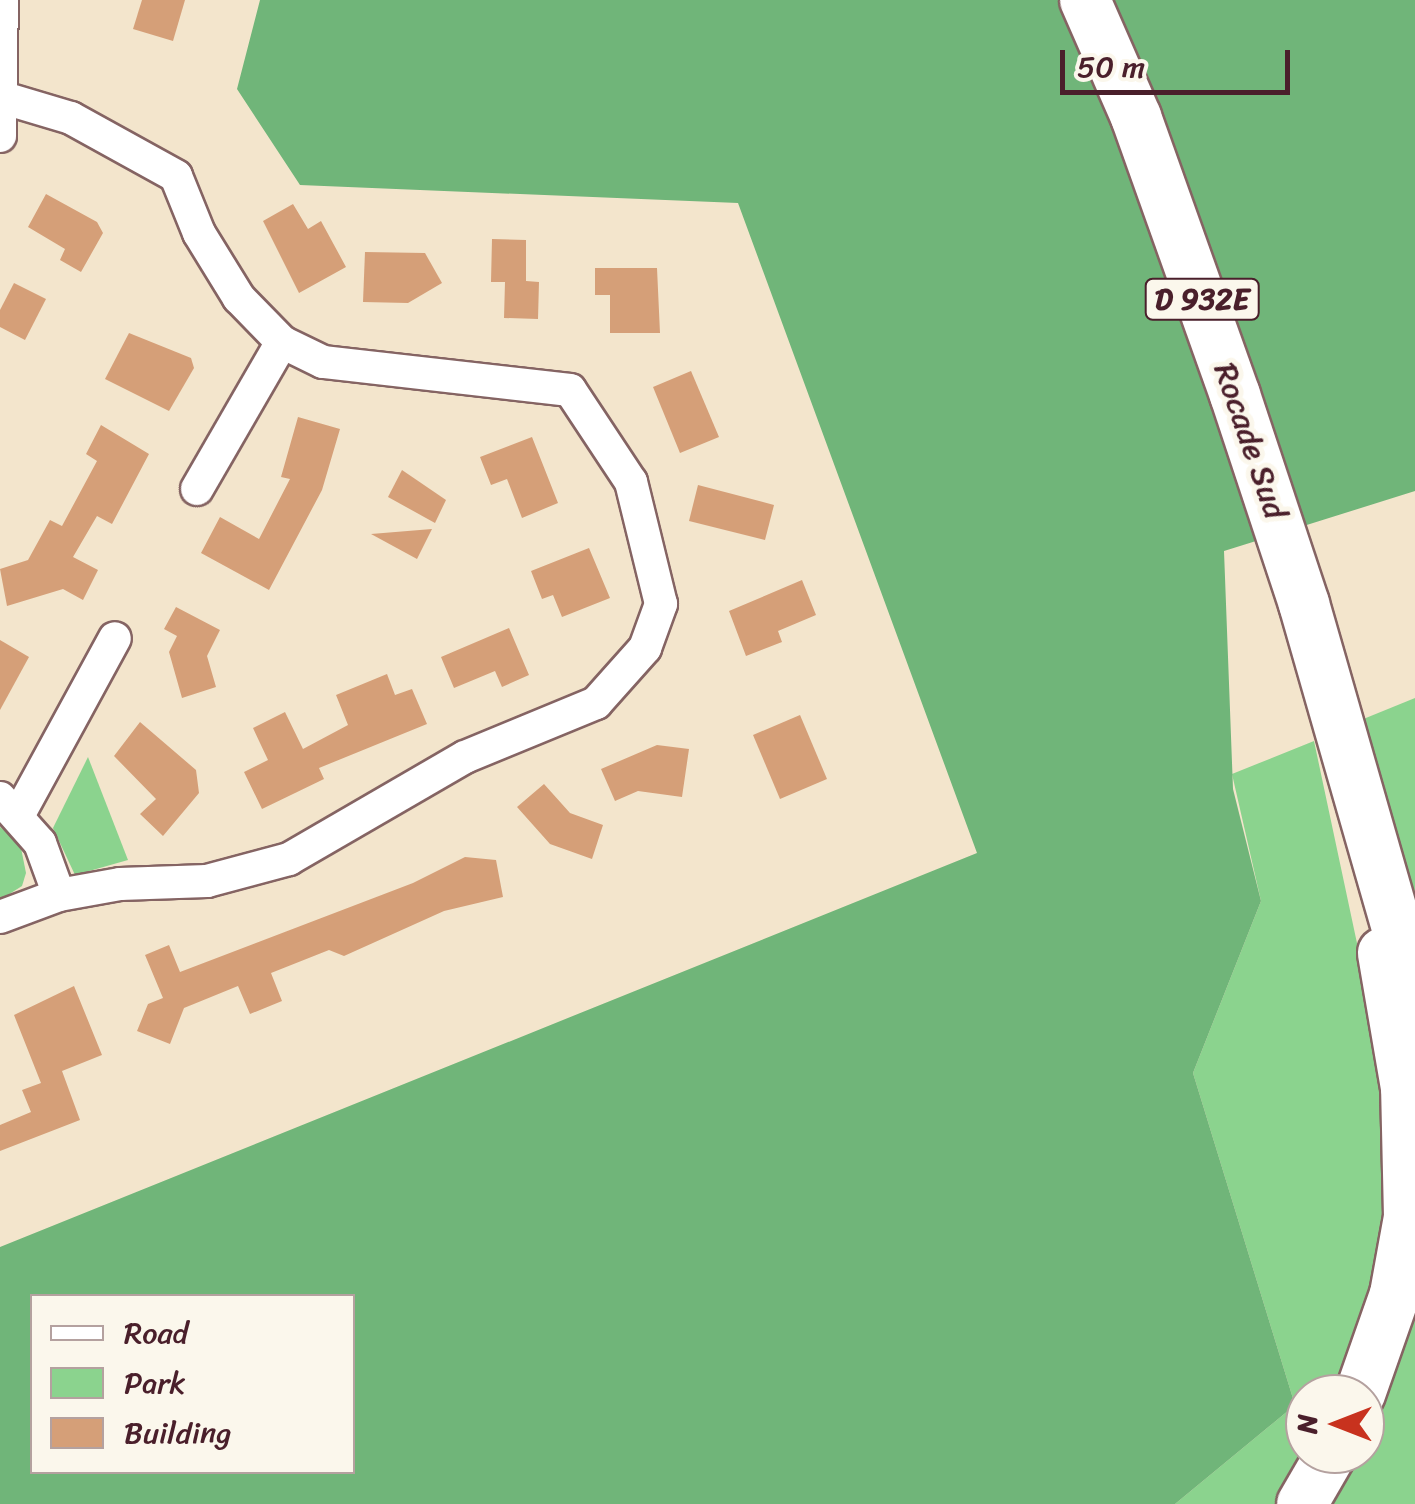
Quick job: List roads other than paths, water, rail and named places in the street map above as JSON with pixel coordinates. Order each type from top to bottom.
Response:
[{"type":"main road","name":"Rocade Sud","points":[[1085,0],[1170,210],[1304,604],[1345,746]]},
{"type":"main road","name":"D 932E","points":[[1345,746],[1415,991]]},
{"type":"main road","points":[[1345,746],[1406,1088],[1410,1216],[1395,1294],[1367,1374]]},
{"type":"main road","points":[[1302,1504],[1319,1474]]},
{"type":"street","points":[[0,136],[4,98],[2,0]]},
{"type":"street","points":[[0,918],[58,896],[120,884],[206,881],[290,860],[464,757],[596,703],[645,648],[661,604],[650,540],[631,482],[570,390],[323,362],[282,342],[239,298],[199,233],[176,176],[71,118],[4,98]]},
{"type":"street","points":[[197,490],[282,342]]},
{"type":"street","points":[[58,896],[40,843],[9,806],[115,638]]}]
